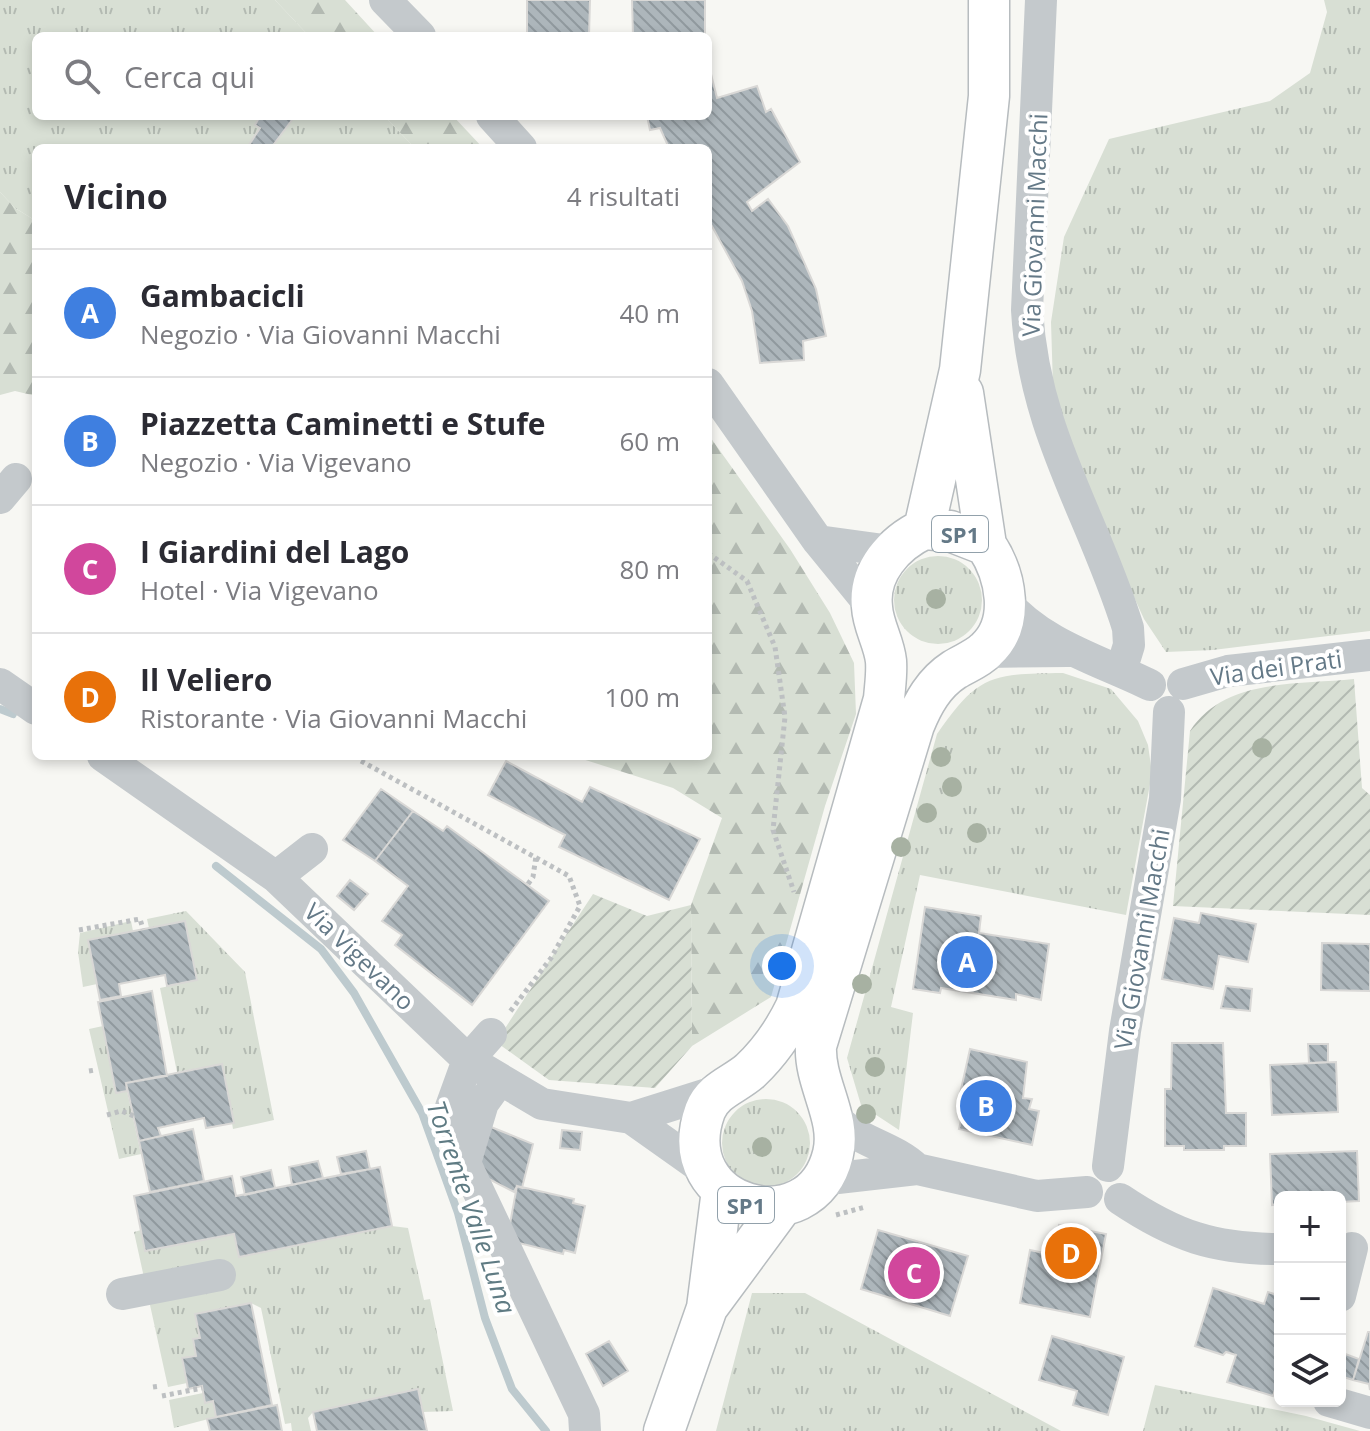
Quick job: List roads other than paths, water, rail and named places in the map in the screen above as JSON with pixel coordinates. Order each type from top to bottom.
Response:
[{"type":"main road","name":"SP1","points":[[782,1206],[738,1203],[716,1182],[701,1148],[702,1125],[705,1110],[720,1090],[746,1074],[784,1031],[796,1007],[884,699],[886,660],[871,606],[877,577],[908,540],[960,370],[989,96],[989,0]]},
{"type":"main road","name":"SP1","points":[[707,1308],[782,1206],[806,1194],[820,1180],[834,1150],[829,1110],[817,1069],[816,1046],[914,725],[922,706],[943,679],[984,652],[1001,627],[1004,600],[997,566],[986,545],[960,370]]},
{"type":"main road","name":"SP1","points":[[908,540],[950,531],[986,545]]},
{"type":"main road","name":"SP1","points":[[664,1431],[707,1308],[716,1182]]},
{"type":"street","points":[[385,0],[416,32]]},
{"type":"street","name":"Via Giovanni Macchi","points":[[1041,0],[1028,283],[1030,353],[1039,398],[1059,459],[1128,628],[1129,645],[1121,671]]},
{"type":"street","points":[[496,120],[517,144]]},
{"type":"street","points":[[712,390],[818,541],[871,606]]},
{"type":"street","points":[[818,541],[908,540]]},
{"type":"street","points":[[1004,600],[1022,619],[1071,651],[1150,685],[1148,696],[1152,705],[1176,698]]},
{"type":"street","points":[[984,652],[1071,651]]},
{"type":"street","name":"Via dei Prati","points":[[1176,698],[1228,671],[1370,655]]},
{"type":"street","points":[[0,684],[32,706]]},
{"type":"street","name":"Via Giovanni Macchi","points":[[1120,1199],[1125,1181],[1120,1172],[1108,1166],[1129,1006],[1165,799],[1176,698]]},
{"type":"street","name":"Via Vigevano","points":[[109,760],[276,877],[468,1060],[499,1081],[542,1104],[631,1118],[720,1090]]},
{"type":"street","points":[[276,877],[312,849]]},
{"type":"street","points":[[491,1034],[468,1060],[451,1107],[465,1163],[584,1414],[585,1431]]},
{"type":"street","points":[[465,1163],[483,1103],[499,1081]]},
{"type":"street","points":[[829,1110],[846,1129],[897,1153],[917,1169]]},
{"type":"street","name":"Via Vigevano","points":[[631,1118],[716,1182]]},
{"type":"street","points":[[1108,1166],[1093,1170],[1086,1178],[1087,1192],[1097,1205],[1109,1206],[1120,1199],[1151,1220],[1184,1236],[1213,1244],[1274,1249]]},
{"type":"street","points":[[820,1180],[917,1169],[1037,1196],[1087,1192]]},
{"type":"street","points":[[1346,1275],[1354,1248]]},
{"type":"street","points":[[122,1294],[220,1275]]},
{"type":"street","points":[[1346,1406],[1370,1413]]},
{"type":"waterway","name":"Torrente Valle Luna","points":[[0,709],[13,714]]},
{"type":"waterway","name":"Torrente Valle Luna","points":[[216,866],[321,949],[354,993],[422,1113],[458,1213],[485,1318],[512,1389],[546,1431]]},
{"type":"place","name":"Gambacicli","points":[[967,962]]},
{"type":"place","name":"Piazzetta Caminetti e Stufe","points":[[986,1106]]},
{"type":"place","name":"Il Veliero","points":[[1071,1253]]},
{"type":"place","name":"I Giardini del Lago","points":[[914,1273]]}]
